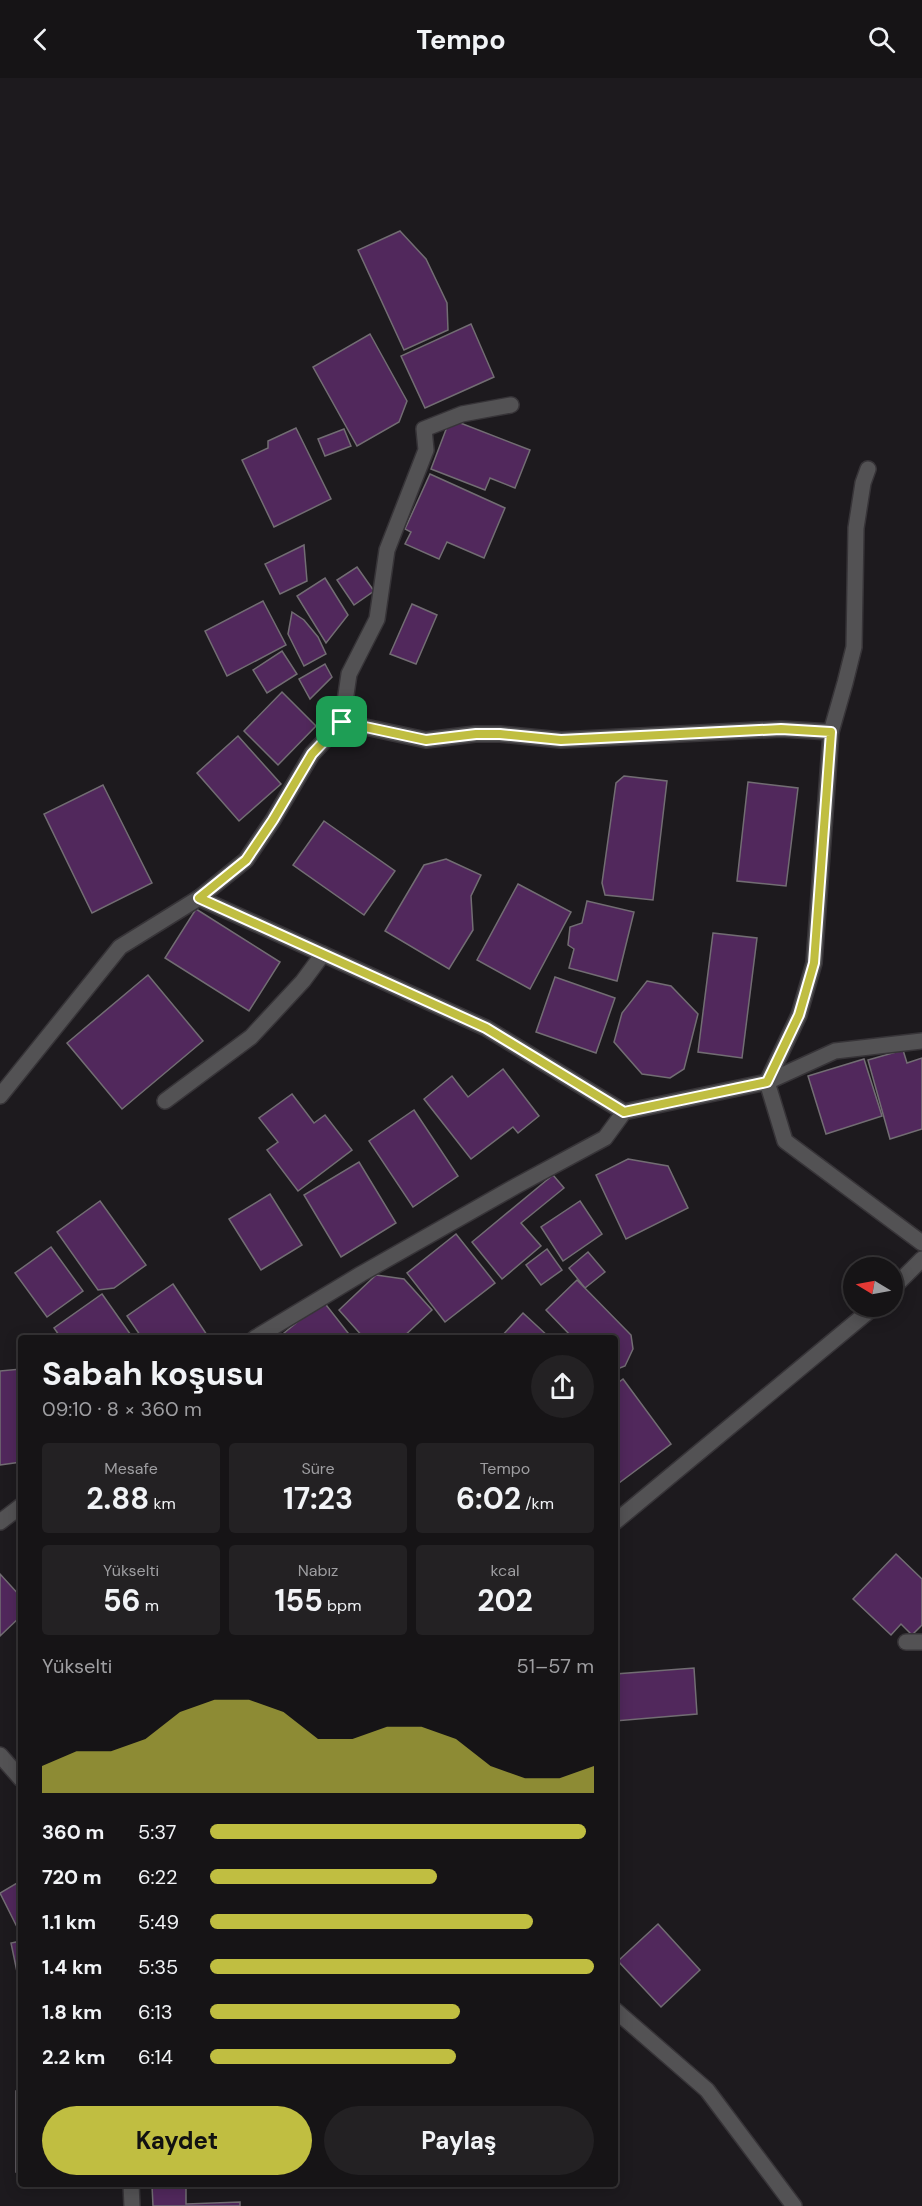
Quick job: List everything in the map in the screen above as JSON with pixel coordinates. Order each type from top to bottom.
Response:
[{"type":"street","points":[[0,1096],[120,947],[199,898],[246,860],[312,754],[342,722],[349,674],[377,619],[387,550],[426,450],[424,429],[462,414],[511,405]]},
{"type":"street","points":[[868,469],[862,483],[856,528],[854,646],[831,732],[814,963],[799,1015],[767,1082],[784,1141],[922,1244]]},
{"type":"street","points":[[342,722],[426,740],[476,734],[561,740],[781,729],[831,732]]},
{"type":"street","points":[[199,898],[486,1028],[624,1112]]},
{"type":"street","points":[[165,1101],[251,1037],[303,981],[323,954]]},
{"type":"street","points":[[260,1335],[496,1197],[605,1138],[624,1112],[767,1082],[835,1050],[922,1041]]},
{"type":"street","points":[[903,1278],[922,1259]]},
{"type":"street","points":[[618,1520],[862,1317]]},
{"type":"street","points":[[0,1522],[18,1508]]},
{"type":"street","points":[[906,1642],[922,1642]]},
{"type":"street","points":[[0,1755],[18,1776]]},
{"type":"street","points":[[618,2013],[707,2090],[794,2206]]},
{"type":"street","points":[[131,2187],[132,2206]]},
{"type":"building","points":[[400,231],[426,259],[447,303],[448,330],[404,350],[358,250]]},
{"type":"building","points":[[471,324],[494,377],[425,408],[401,356]]},
{"type":"building","points":[[370,334],[407,401],[399,422],[357,446],[313,367]]},
{"type":"building","points":[[450,419],[530,450],[515,488],[490,478],[485,490],[431,469]]},
{"type":"building","points":[[296,428],[331,499],[274,527],[242,460],[268,448],[268,441]]},
{"type":"building","points":[[344,429],[351,446],[325,456],[318,439]]},
{"type":"building","points":[[430,474],[505,508],[484,558],[447,542],[439,559],[405,544],[411,532],[405,529]]},
{"type":"building","points":[[304,545],[307,581],[280,594],[265,564]]},
{"type":"building","points":[[357,567],[374,591],[354,605],[337,580]]},
{"type":"building","points":[[325,578],[348,615],[326,643],[297,596]]},
{"type":"building","points":[[263,601],[286,645],[227,676],[205,631]]},
{"type":"building","points":[[412,604],[437,615],[416,664],[390,654]]},
{"type":"building","points":[[292,612],[304,620],[318,637],[326,654],[304,666],[288,634]]},
{"type":"building","points":[[282,651],[297,674],[267,693],[253,670]]},
{"type":"building","points":[[325,664],[332,677],[310,699],[299,679]]},
{"type":"building","points":[[282,692],[316,726],[278,765],[244,731]]},
{"type":"building","points":[[238,736],[281,784],[239,821],[197,773]]},
{"type":"building","points":[[624,776],[667,781],[653,900],[605,895],[602,883],[616,783]]},
{"type":"building","points":[[748,782],[798,788],[786,886],[737,881]]},
{"type":"building","points":[[103,785],[152,883],[92,913],[44,814]]},
{"type":"building","points":[[324,821],[395,871],[364,915],[293,865]]},
{"type":"building","points":[[446,859],[481,875],[471,896],[473,930],[449,969],[385,931],[424,865]]},
{"type":"building","points":[[518,884],[571,912],[530,989],[477,960]]},
{"type":"building","points":[[587,901],[634,912],[617,981],[569,968],[574,949],[568,945],[570,927],[582,923]]},
{"type":"building","points":[[196,909],[280,962],[249,1011],[165,958]]},
{"type":"building","points":[[713,933],[757,938],[742,1058],[698,1052]]},
{"type":"building","points":[[148,975],[203,1041],[122,1109],[67,1043]]},
{"type":"building","points":[[555,977],[615,998],[596,1053],[536,1032]]},
{"type":"building","points":[[647,981],[671,986],[698,1014],[684,1069],[670,1078],[642,1074],[614,1042],[622,1013]]},
{"type":"building","points":[[903,1050],[907,1063],[922,1058],[922,1129],[890,1139],[868,1060]]},
{"type":"building","points":[[864,1059],[882,1116],[826,1134],[808,1076]]},
{"type":"building","points":[[503,1069],[539,1116],[518,1133],[513,1127],[471,1159],[424,1099],[452,1076],[468,1097]]},
{"type":"building","points":[[292,1094],[314,1123],[325,1115],[352,1150],[298,1191],[267,1150],[278,1142],[259,1118]]},
{"type":"building","points":[[414,1110],[458,1176],[413,1207],[369,1141]]},
{"type":"building","points":[[628,1159],[668,1166],[688,1208],[626,1239],[596,1175]]},
{"type":"building","points":[[359,1162],[396,1223],[341,1257],[304,1195]]},
{"type":"building","points":[[553,1175],[564,1188],[521,1223],[541,1246],[502,1279],[472,1242]]},
{"type":"building","points":[[270,1194],[302,1245],[261,1270],[229,1219]]},
{"type":"building","points":[[100,1201],[146,1265],[114,1288],[98,1290],[57,1232]]},
{"type":"building","points":[[580,1201],[602,1234],[563,1261],[541,1227]]},
{"type":"building","points":[[456,1234],[495,1283],[445,1322],[407,1273]]},
{"type":"building","points":[[51,1247],[83,1291],[47,1317],[15,1273]]},
{"type":"building","points":[[547,1249],[562,1270],[541,1285],[526,1265]]},
{"type":"building","points":[[588,1252],[605,1272],[585,1288],[569,1268]]},
{"type":"building","points":[[376,1275],[404,1279],[432,1310],[405,1335],[361,1335],[339,1310]]},
{"type":"building","points":[[577,1280],[631,1335],[633,1349],[625,1366],[618,1369],[618,1335],[570,1335],[546,1310]]},
{"type":"building","points":[[173,1284],[207,1335],[140,1335],[127,1316]]},
{"type":"building","points":[[102,1294],[131,1335],[59,1335],[54,1328]]},
{"type":"building","points":[[323,1301],[350,1335],[282,1335]]},
{"type":"building","points":[[523,1313],[547,1335],[503,1335]]},
{"type":"building","points":[[18,1369],[18,1462],[0,1465],[0,1371]]},
{"type":"building","points":[[623,1379],[671,1444],[619,1483],[618,1482],[618,1383]]},
{"type":"building","points":[[896,1554],[922,1579],[922,1625],[912,1635],[901,1624],[891,1635],[853,1599]]},
{"type":"building","points":[[0,1574],[18,1594],[18,1619],[0,1636]]},
{"type":"building","points":[[694,1668],[697,1714],[618,1721],[618,1674]]},
{"type":"building","points":[[17,1883],[18,1929],[0,1893]]},
{"type":"building","points":[[658,1924],[700,1970],[661,2007],[618,1961]]},
{"type":"building","points":[[18,1942],[18,1977],[11,1943]]},
{"type":"building","points":[[16,2091],[18,2091],[18,2172],[16,2172]]},
{"type":"building","points":[[152,2187],[186,2187],[186,2204],[240,2202],[240,2206],[153,2206]]},
{"type":"route","points":[[342,722],[426,740],[476,734],[561,740],[781,729],[831,732],[814,963],[799,1015],[767,1082],[624,1112],[486,1028],[199,898],[246,860],[312,754],[342,722]]}]
